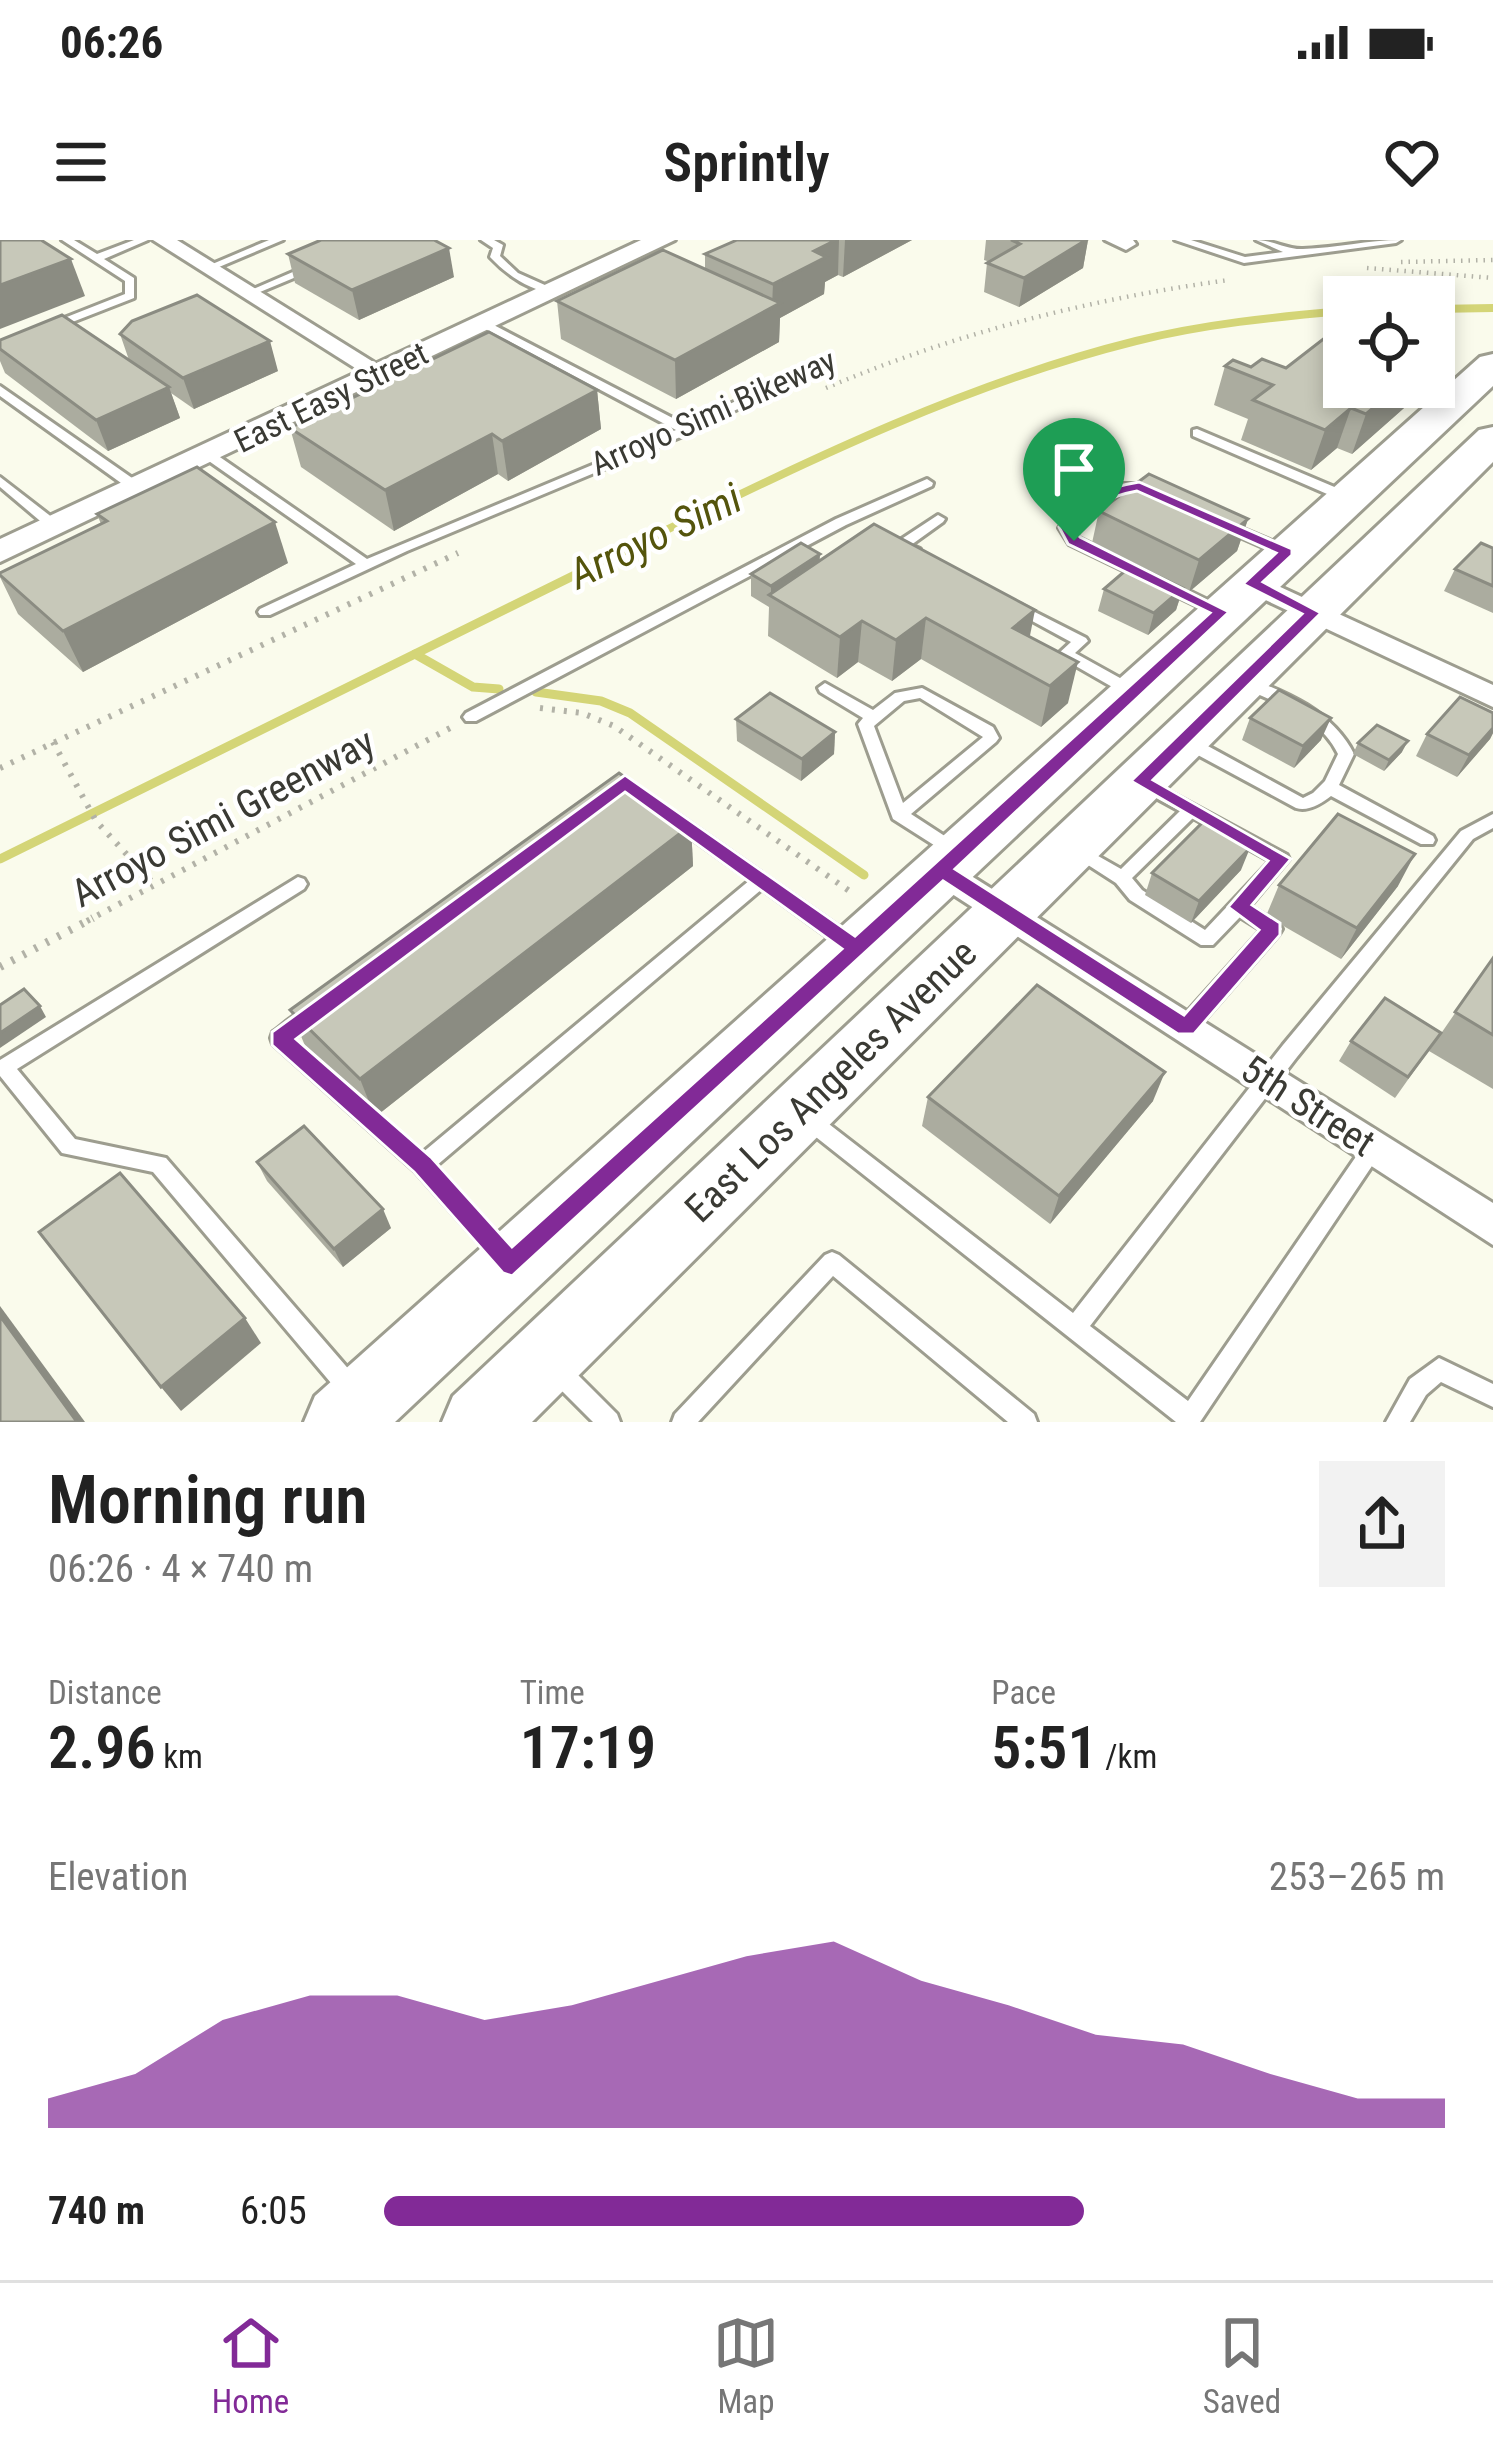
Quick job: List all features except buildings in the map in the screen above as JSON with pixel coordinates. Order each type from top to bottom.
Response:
[{"type":"main road","name":"East Los Angeles Avenue","points":[[352,1412],[512,1264],[857,923],[950,862],[1346,497],[1485,382]]},
{"type":"main road","name":"East Los Angeles Avenue","points":[[478,1422],[1493,439]]},
{"type":"street","points":[[163,240],[379,373]]},
{"type":"street","name":"East Easy Street","points":[[0,552],[642,250]]},
{"type":"street","points":[[1253,583],[1493,697]]},
{"type":"street","name":"5th Street","points":[[950,862],[1006,911],[1493,1226]]},
{"type":"lane","points":[[43,330],[130,296],[130,280],[67,240]]},
{"type":"lane","points":[[97,258],[143,240]]},
{"type":"lane","points":[[208,268],[278,240]]},
{"type":"lane","points":[[486,240],[499,247],[495,256],[514,274],[552,292]]},
{"type":"lane","points":[[1180,240],[1244,260],[1396,240]]},
{"type":"lane","points":[[1261,240],[1300,254]]},
{"type":"lane","points":[[249,292],[320,263]]},
{"type":"lane","points":[[484,324],[686,430]]},
{"type":"lane","points":[[265,612],[686,430],[813,368]]},
{"type":"lane","points":[[0,390],[140,490]]},
{"type":"lane","points":[[1197,434],[1346,497]]},
{"type":"lane","points":[[209,456],[366,565]]},
{"type":"lane","points":[[0,481],[57,528]]},
{"type":"lane","points":[[471,717],[842,522],[927,483]]},
{"type":"lane","points":[[1160,496],[1139,486],[1119,487],[1079,511],[1066,527],[1074,541],[1253,583]]},
{"type":"lane","points":[[1201,514],[1253,583]]},
{"type":"lane","points":[[922,556],[902,545],[938,519]]},
{"type":"lane","points":[[1001,598],[1081,641],[1065,654],[1134,692]]},
{"type":"lane","points":[[1183,739],[1302,804],[1316,801],[1330,788],[1346,754],[1340,736],[1323,722],[1243,681]]},
{"type":"lane","points":[[825,688],[872,716]]},
{"type":"lane","points":[[899,815],[991,738],[988,731],[922,693],[900,698],[866,724],[899,815],[950,862]]},
{"type":"lane","points":[[1071,847],[1122,878],[1136,896],[1208,940],[1281,859],[1140,781]]},
{"type":"lane","points":[[1330,788],[1427,840]]},
{"type":"lane","points":[[659,806],[763,880],[857,923]]},
{"type":"lane","points":[[1122,878],[1191,810]]},
{"type":"lane","points":[[1076,1328],[1268,1080],[1467,835],[1493,820]]},
{"type":"lane","points":[[422,1165],[763,880]]},
{"type":"lane","points":[[298,884],[4,1067],[68,1147],[160,1164],[352,1412]]},
{"type":"lane","points":[[1186,1028],[1273,929],[1238,907]]},
{"type":"lane","points":[[337,995],[280,1038],[422,1165],[512,1264]]},
{"type":"lane","points":[[799,1112],[1188,1419],[1373,1148]]},
{"type":"lane","points":[[683,1422],[832,1262],[1026,1422]]},
{"type":"lane","points":[[545,1358],[608,1422]]},
{"type":"lane","points":[[1397,1422],[1418,1387],[1439,1369],[1493,1396]]},
{"type":"path","points":[[1347,266],[1493,260]]},
{"type":"path","points":[[1367,268],[1493,278]]},
{"type":"path","name":"Arroyo Simi Bikeway","points":[[809,395],[1005,321],[1228,280]]},
{"type":"path","points":[[0,768],[465,550]]},
{"type":"path","name":"Arroyo Simi Greenway","points":[[0,967],[471,717],[536,707],[582,713],[614,726],[857,923]]},
{"type":"path","points":[[53,742],[96,820],[154,884]]},
{"type":"waterway","name":"Arroyo Simi","points":[[1455,309],[1493,308]]},
{"type":"waterway","name":"Arroyo Simi","points":[[654,536],[890,426],[1011,378],[1187,330],[1323,313]]},
{"type":"waterway","name":"Arroyo Simi","points":[[415,654],[660,533]]},
{"type":"waterway","name":"Arroyo Simi","points":[[0,859],[415,654]]},
{"type":"waterway","points":[[415,654],[473,687],[499,689]]},
{"type":"waterway","points":[[536,692],[601,701],[630,713],[864,875]]},
{"type":"route","points":[[1139,486],[1286,552],[1252,584],[1313,613],[1140,781],[1281,859],[1238,907],[1273,929],[1186,1028],[941,870],[512,1264],[422,1165],[280,1038],[625,782],[856,948],[1221,612],[1074,541],[1066,527],[1079,511],[1106,492],[1139,486]]}]
